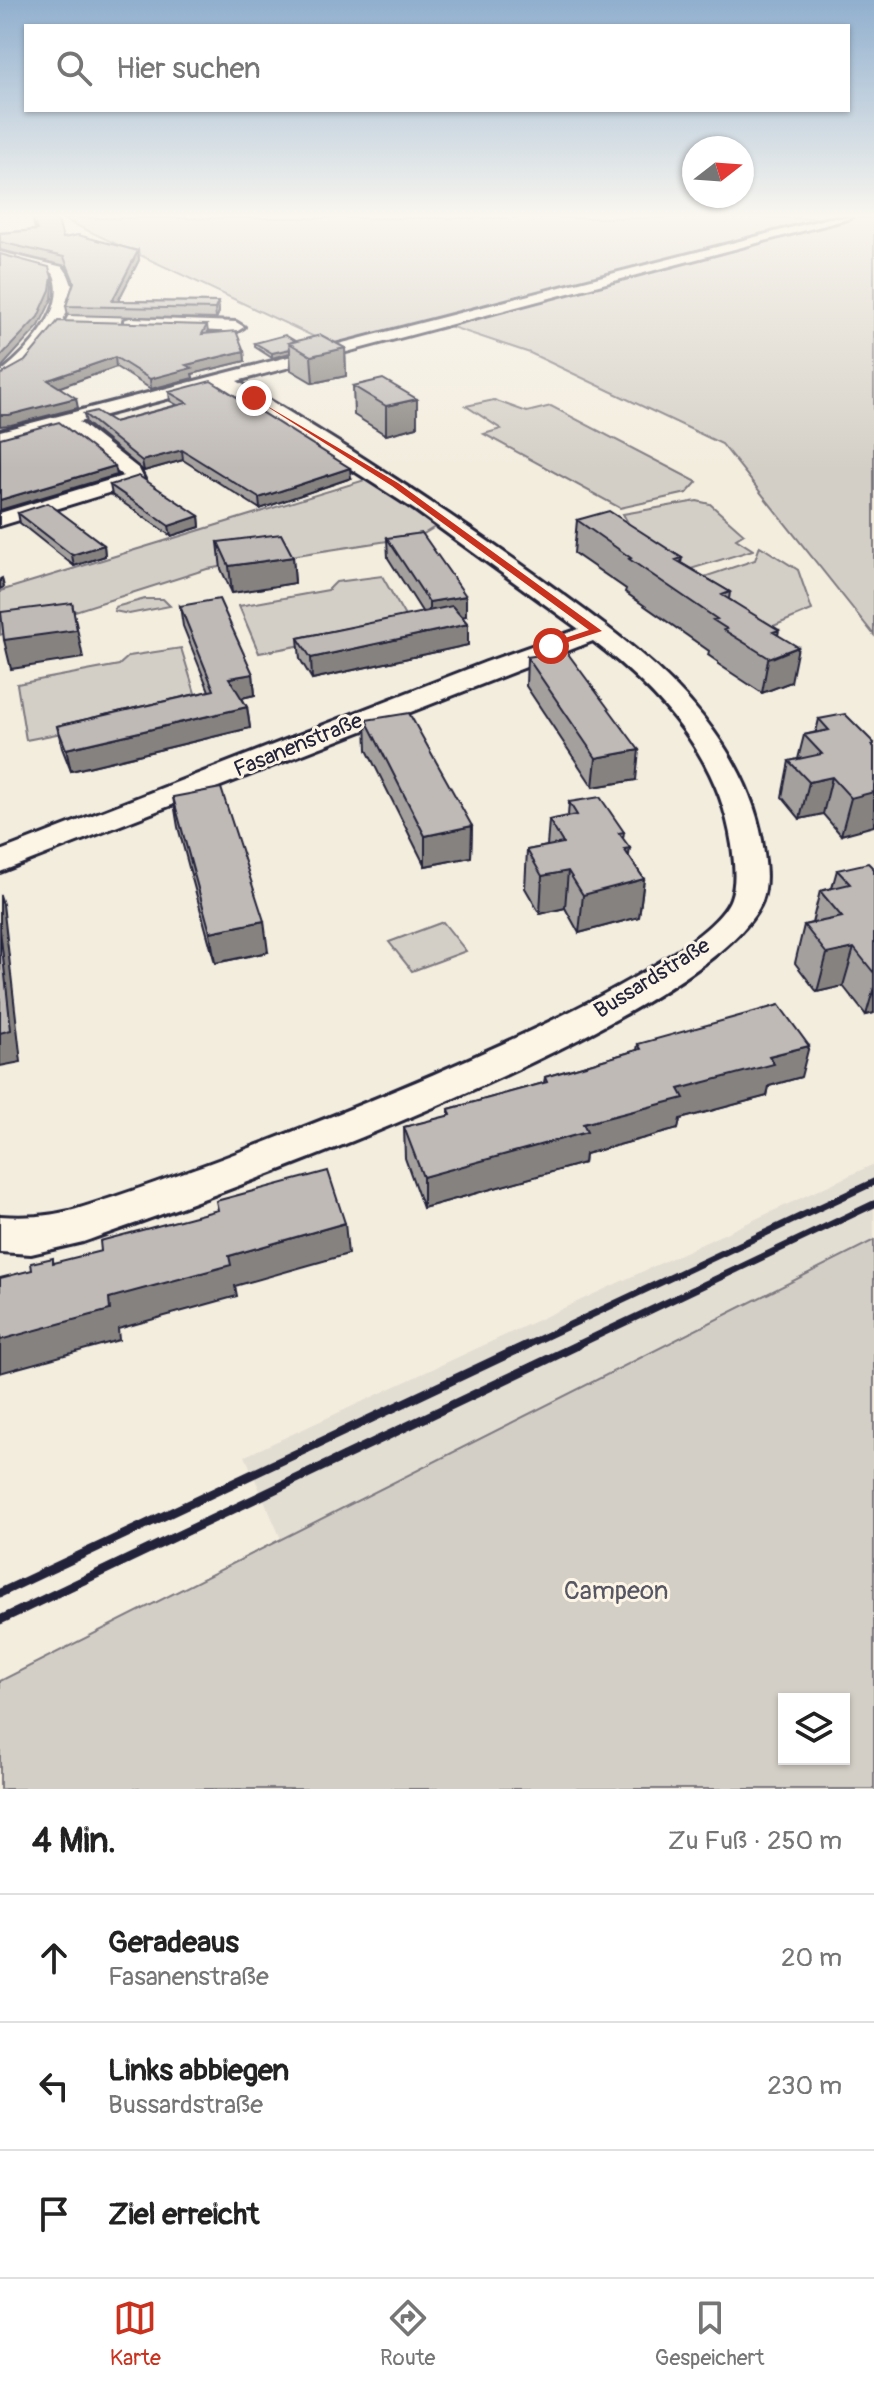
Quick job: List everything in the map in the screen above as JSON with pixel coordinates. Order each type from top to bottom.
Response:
[{"type":"street","points":[[0,381],[59,322],[64,301]]},
{"type":"street","points":[[0,437],[225,381],[516,301]]},
{"type":"street","points":[[112,323],[236,327]]},
{"type":"street","name":"Bussardstraße","points":[[0,1234],[31,1236],[83,1225],[508,1059],[597,1014],[683,963],[732,923],[747,901],[750,867],[744,821],[727,779],[711,747],[656,680],[597,631],[395,485],[225,381]]},
{"type":"street","points":[[0,520],[134,479],[132,473],[65,421]]},
{"type":"street","name":"Fasanenstraße","points":[[0,862],[495,667],[597,631]]},
{"type":"shaded area","points":[[874,1164],[874,1240],[281,1539],[245,1456]]},
{"type":"green space","points":[[239,301],[874,301],[874,635],[722,444],[530,353],[437,322],[336,347]]},
{"type":"green space","points":[[494,400],[527,412],[551,406],[697,482],[687,493],[620,508],[484,434],[501,429],[466,406]]},
{"type":"green space","points":[[368,479],[435,527],[420,536],[207,569],[0,635],[0,591]]},
{"type":"green space","points":[[697,501],[710,504],[744,534],[736,539],[753,550],[681,572],[641,546],[623,514]]},
{"type":"green space","points":[[760,546],[798,570],[812,610],[759,632],[686,583],[755,560]]},
{"type":"green space","points":[[382,576],[410,625],[259,653],[239,606],[328,590],[336,582]]},
{"type":"green space","points":[[145,599],[163,599],[170,606],[129,614],[114,611],[115,607]]},
{"type":"green space","points":[[181,648],[199,706],[26,740],[17,684],[119,665],[129,656]]},
{"type":"green space","points":[[443,922],[466,951],[412,971],[389,942]]},
{"type":"green space","name":"Campeon","points":[[874,1240],[874,1789],[0,1789],[0,1681]]},
{"type":"building","points":[[0,301],[45,301],[38,317],[0,357]]},
{"type":"building","points":[[68,301],[218,302],[215,309],[66,306]]},
{"type":"building","points":[[58,321],[207,325],[202,334],[236,331],[244,351],[186,365],[192,368],[150,379],[115,357],[48,380],[76,398],[0,415],[0,375],[25,361]]},
{"type":"building","points":[[285,335],[295,341],[289,343],[290,349],[272,353],[255,343]]},
{"type":"building","points":[[321,335],[345,348],[311,356],[289,343]]},
{"type":"building","points":[[383,379],[417,399],[386,406],[353,386]]},
{"type":"building","points":[[211,381],[350,468],[259,498],[182,450],[142,461],[84,414],[96,411],[114,422],[187,403],[169,392]]},
{"type":"building","points":[[59,422],[115,466],[0,500],[0,438]]},
{"type":"building","points":[[139,476],[199,516],[169,526],[110,485]]},
{"type":"building","points":[[48,503],[104,545],[72,555],[18,513]]},
{"type":"building","points":[[609,511],[682,558],[676,560],[730,592],[722,595],[779,630],[773,632],[798,647],[769,658],[724,630],[727,629],[713,620],[717,619],[577,520]]},
{"type":"building","points":[[422,533],[466,596],[429,602],[387,538]]},
{"type":"building","points":[[281,534],[293,557],[229,566],[218,542]]},
{"type":"building","points":[[219,599],[253,674],[229,678],[247,707],[66,749],[57,726],[214,690],[180,606]]},
{"type":"building","points":[[72,603],[77,630],[4,640],[1,612]]},
{"type":"building","points":[[452,606],[468,624],[311,658],[298,638]]},
{"type":"building","points":[[566,651],[639,750],[596,758],[527,657]]},
{"type":"building","points":[[409,713],[472,826],[425,836],[366,720]]},
{"type":"building","points":[[845,714],[874,743],[874,792],[851,798],[832,777],[809,782],[789,761],[822,754],[804,735],[829,730],[819,719]]},
{"type":"building","points":[[221,788],[264,921],[210,932],[173,797]]},
{"type":"building","points":[[600,797],[624,832],[619,833],[630,848],[624,849],[644,879],[583,895],[568,871],[542,876],[527,850],[563,843],[549,820],[577,815],[569,802]]},
{"type":"building","points":[[868,863],[874,869],[874,973],[854,948],[827,954],[804,925],[842,917],[820,891],[850,884],[837,870]]},
{"type":"building","points":[[0,929],[11,1030],[0,1033]]},
{"type":"building","points":[[779,1005],[809,1046],[769,1056],[774,1064],[679,1089],[684,1098],[583,1124],[587,1132],[423,1177],[404,1127],[451,1115],[449,1109],[547,1082],[545,1077],[641,1049],[638,1044]]},
{"type":"building","points":[[328,1171],[345,1223],[229,1256],[231,1265],[109,1298],[110,1310],[0,1340],[0,1278],[32,1270],[31,1263],[53,1258],[53,1263],[101,1251],[100,1241],[218,1210],[216,1201]]},
{"type":"railway","points":[[523,1347],[874,1182]]},
{"type":"railway","points":[[573,1347],[874,1204]]},
{"type":"railway","points":[[0,1593],[527,1345]]},
{"type":"railway","points":[[0,1620],[578,1345]]},
{"type":"route","points":[[254,398],[395,485],[597,631],[551,646]]}]
